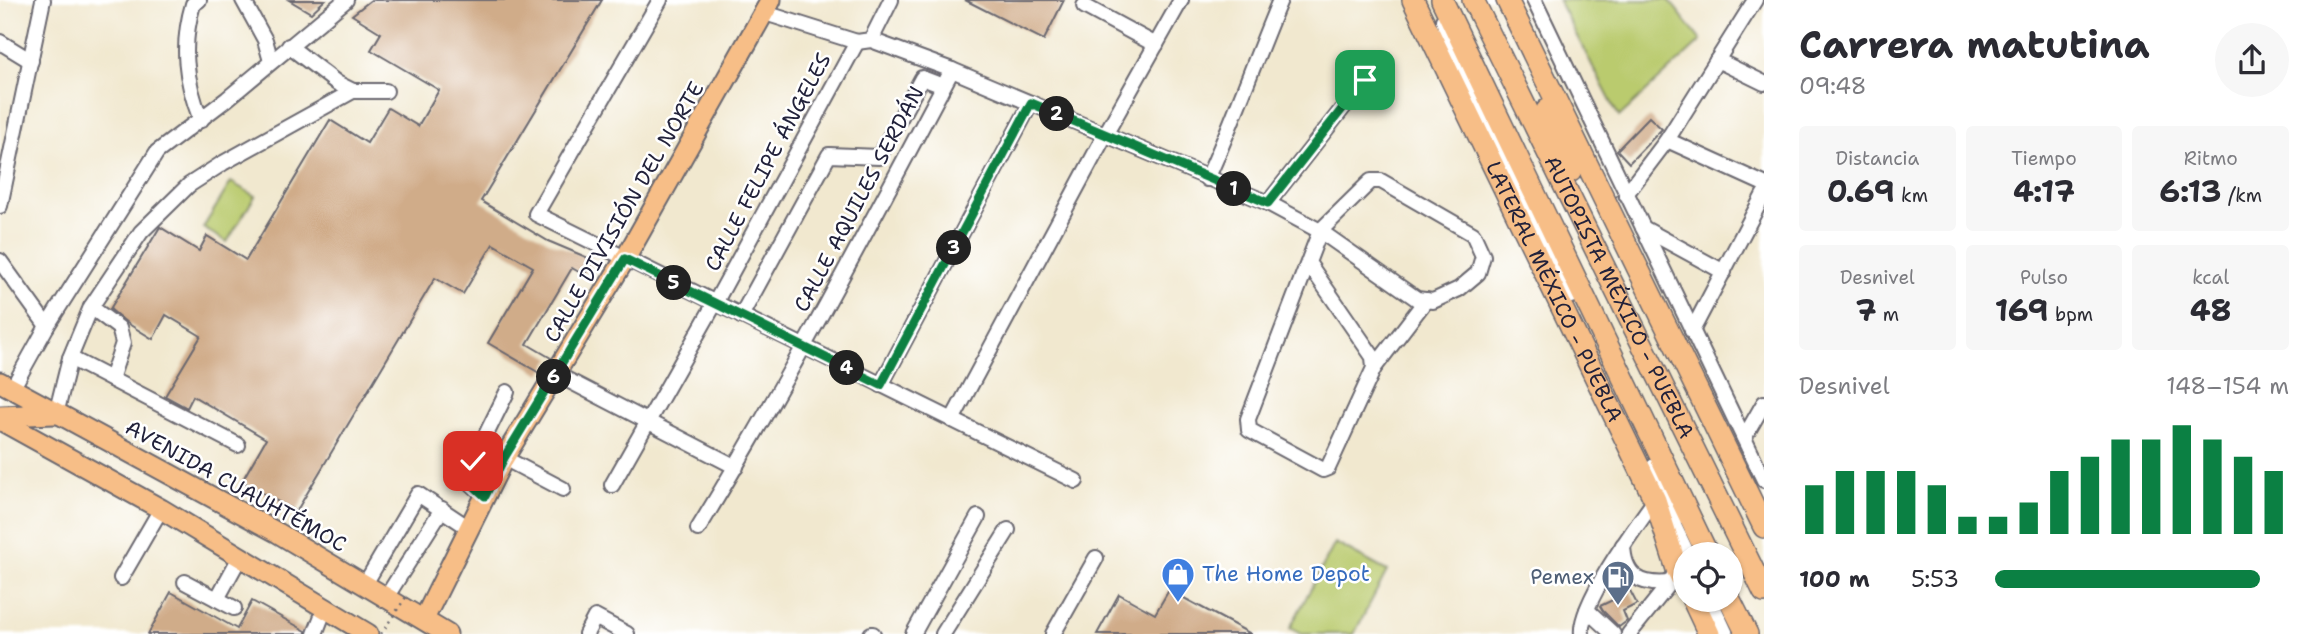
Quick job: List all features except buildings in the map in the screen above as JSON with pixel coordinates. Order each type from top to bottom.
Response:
[{"type":"highway","name":"LATERAL MÉXICO - PUEBLA","points":[[1415,0],[1655,500],[1673,553]]},
{"type":"highway","name":"AUTOPISTA MÉXICO - PUEBLA","points":[[1442,0],[1702,542]]},
{"type":"highway","name":"AUTOPISTA MÉXICO - PUEBLA","points":[[1473,0],[1764,592]]},
{"type":"highway","points":[[1506,0],[1574,180],[1596,250]]},
{"type":"highway","points":[[1506,0],[1764,527]]},
{"type":"highway","points":[[1727,513],[1764,573]]},
{"type":"highway","points":[[1699,612],[1709,634]]},
{"type":"highway","points":[[1736,612],[1747,634]]},
{"type":"main road","name":"CALLE DIVISIÓN DEL NORTE","points":[[424,619],[504,458],[625,259],[768,6]]},
{"type":"main road","name":"AVENIDA CUAUHTÉMOC","points":[[6,386],[278,533],[365,584],[396,596],[447,634]]},
{"type":"main road","points":[[0,418],[56,414]]},
{"type":"main road","points":[[0,418],[162,509],[368,634]]},
{"type":"street","points":[[0,206],[43,0]]},
{"type":"street","points":[[198,0],[193,4],[186,29],[189,90],[201,120]]},
{"type":"street","points":[[243,0],[265,40],[271,61]]},
{"type":"street","points":[[6,386],[157,152],[201,120],[346,0]]},
{"type":"street","points":[[660,0],[536,214],[1076,481]]},
{"type":"street","name":"CALLE FELIPE ÁNGELES","points":[[611,485],[864,41],[891,0]]},
{"type":"street","points":[[952,420],[1105,135],[1181,0]]},
{"type":"street","points":[[1207,178],[1234,120],[1250,72],[1280,0]]},
{"type":"street","points":[[1415,0],[1673,558]]},
{"type":"street","points":[[1433,0],[1449,40],[1690,542]]},
{"type":"street","points":[[1534,0],[1764,481]]},
{"type":"street","points":[[1626,194],[1667,140],[1755,0]]},
{"type":"street","points":[[768,6],[952,70],[1268,203],[1320,231],[1417,299],[1426,300],[1433,301],[1458,289],[1478,273],[1483,256],[1473,234],[1381,181],[1371,181],[1320,231],[1248,419],[1249,430],[1323,470],[1328,468],[1374,368],[1426,300]]},
{"type":"street","points":[[1084,6],[1156,45]]},
{"type":"street","points":[[0,42],[31,61]]},
{"type":"street","points":[[289,46],[353,92]]},
{"type":"street","points":[[1717,60],[1764,83]]},
{"type":"street","name":"CALLE AQUILES SERDÁN","points":[[698,529],[803,347],[952,70]]},
{"type":"street","points":[[741,316],[829,155],[879,157],[922,78],[943,86]]},
{"type":"street","points":[[1268,203],[1365,80]]},
{"type":"street","points":[[56,414],[70,358],[91,307],[141,232],[189,185],[223,163],[353,92],[386,91]]},
{"type":"street","points":[[881,385],[1031,103]]},
{"type":"street","points":[[1667,140],[1764,184]]},
{"type":"street","points":[[1692,331],[1764,194]]},
{"type":"street","points":[[1643,229],[1724,272]]},
{"type":"street","points":[[0,261],[47,326]]},
{"type":"street","points":[[1309,264],[1373,357],[1374,368]]},
{"type":"street","points":[[91,307],[119,328],[123,343],[111,379]]},
{"type":"street","points":[[70,358],[238,444]]},
{"type":"street","points":[[556,374],[736,467]]},
{"type":"street","points":[[485,496],[472,484],[473,461],[507,392]]},
{"type":"street","points":[[1744,438],[1764,403]]},
{"type":"street","points":[[504,458],[563,489]]},
{"type":"street","points":[[365,584],[418,494],[469,528]]},
{"type":"street","points":[[1582,634],[1581,628],[1587,610],[1623,545],[1655,500]]},
{"type":"street","points":[[121,578],[162,509]]},
{"type":"street","points":[[396,596],[442,509]]},
{"type":"street","points":[[913,634],[978,517]]},
{"type":"street","points":[[943,634],[1008,530]]},
{"type":"street","points":[[1623,545],[1626,568],[1642,581],[1656,585],[1673,576]]},
{"type":"street","points":[[217,599],[240,557]]},
{"type":"street","points":[[1053,634],[1096,558]]},
{"type":"street","points":[[1629,634],[1673,581]]},
{"type":"street","points":[[185,582],[234,608]]},
{"type":"street","points":[[314,634],[324,608]]},
{"type":"street","points":[[1587,610],[1613,634]]},
{"type":"street","points":[[1716,612],[1726,634]]},
{"type":"street","points":[[1723,612],[1734,634]]},
{"type":"street","points":[[586,634],[595,617],[627,634]]},
{"type":"path","points":[[381,634],[396,596]]},
{"type":"green space","points":[[1558,0],[1669,0],[1701,41],[1619,117]]},
{"type":"green space","points":[[231,182],[255,196],[227,242],[203,228]]},
{"type":"green space","points":[[1335,543],[1387,571],[1354,634],[1301,634],[1290,628]]},
{"type":"place","name":"The Home Depot","points":[[1178,604]]},
{"type":"place","name":"Pemex","points":[[1618,607]]},
{"type":"route","points":[[473,461],[472,484],[485,496],[504,458],[625,259],[881,385],[1031,103],[1268,203],[1365,80]]}]
